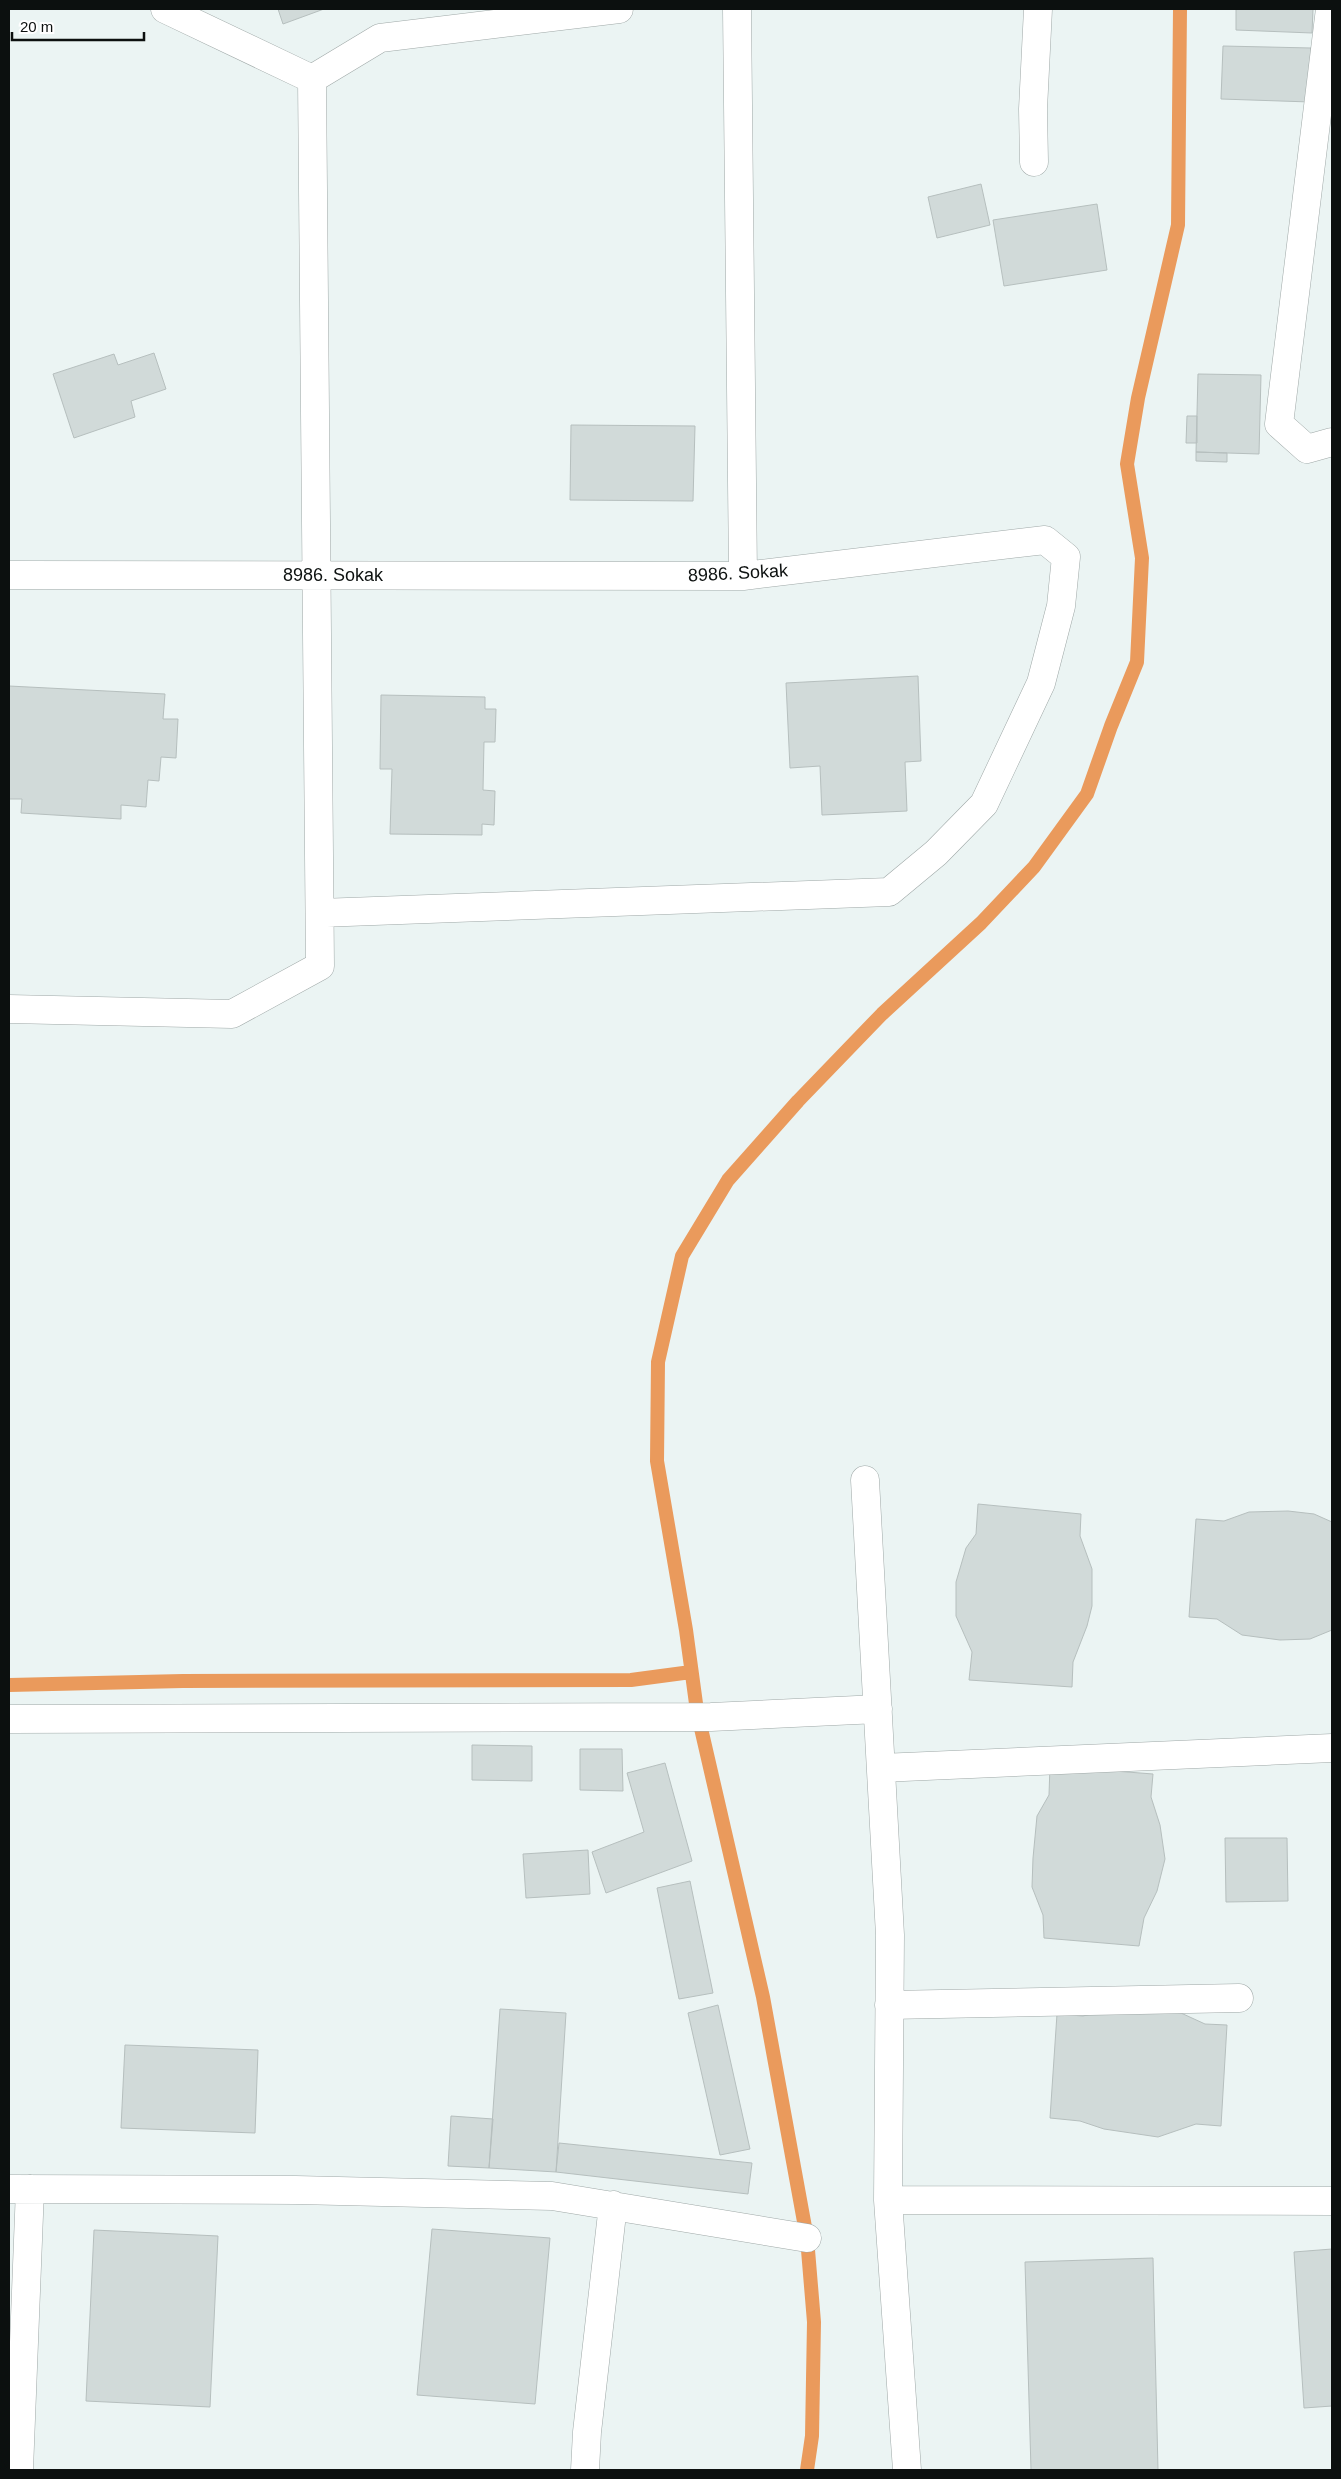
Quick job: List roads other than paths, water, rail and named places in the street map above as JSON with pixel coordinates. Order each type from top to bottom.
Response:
[{"type":"street","points":[[165,9],[312,79]]},
{"type":"street","points":[[312,79],[380,38],[485,17],[619,9]]},
{"type":"street","points":[[736,9],[743,576]]},
{"type":"street","points":[[1034,162],[1033,109],[1038,9]]},
{"type":"street","points":[[1330,9],[1279,424],[1307,449],[1332,442]]},
{"type":"street","points":[[9,1009],[232,1014],[320,966],[312,79]]},
{"type":"street","name":"8986. Sokak","points":[[9,575],[743,576],[1045,540],[1066,557],[1061,606],[1041,683],[984,804],[936,853],[889,892],[320,913]]},
{"type":"street","points":[[865,1480],[890,1935],[888,2200],[907,2470]]},
{"type":"street","points":[[9,1719],[711,1718],[878,1709]]},
{"type":"street","points":[[881,1768],[1332,1748]]},
{"type":"street","points":[[890,2005],[1239,1998]]},
{"type":"street","points":[[19,2470],[19,2189],[296,2190],[552,2196],[807,2238]]},
{"type":"street","points":[[888,2200],[1332,2201]]},
{"type":"street","points":[[585,2470],[587,2432],[613,2205]]},
{"type":"waterway","points":[[807,2470],[812,2436],[814,2322],[807,2238],[763,1997],[697,1711],[686,1630],[657,1461],[658,1362],[682,1256],[728,1180],[798,1101],[882,1014],[981,923],[1034,867],[1087,794],[1111,726],[1137,662],[1142,558],[1127,464],[1138,398],[1178,225],[1180,9]]},
{"type":"waterway","points":[[9,1685],[183,1681],[631,1680],[691,1672]]}]
